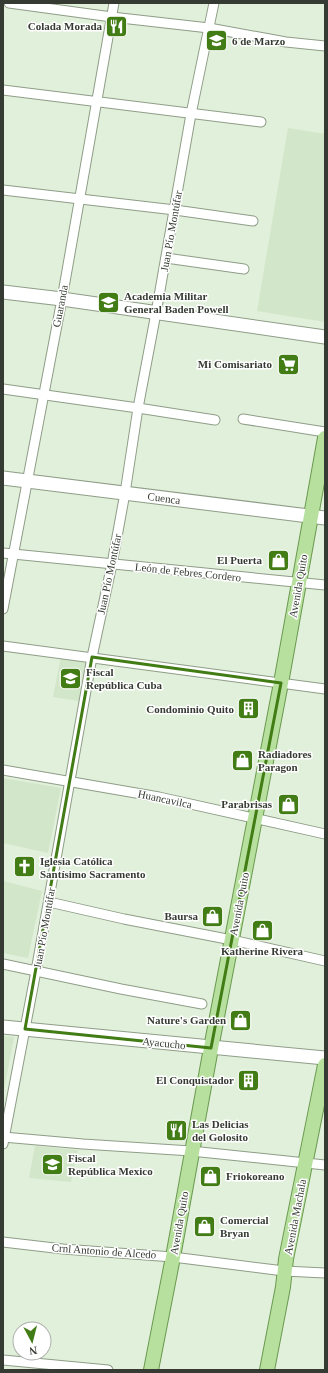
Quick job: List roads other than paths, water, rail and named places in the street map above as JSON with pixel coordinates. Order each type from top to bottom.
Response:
[{"type":"main road","points":[[3,292],[62,299],[325,337]]},
{"type":"main road","name":"Avenida Quito","points":[[151,1370],[173,1257],[191,1151],[281,683],[325,438]]},
{"type":"main road","name":"Cuenca","points":[[3,478],[325,518]]},
{"type":"main road","name":"Ayacucho","points":[[3,1027],[325,1058]]},
{"type":"main road","name":"Avenida Machala","points":[[267,1370],[284,1271],[325,1065]]},
{"type":"street","points":[[9,3],[209,28],[286,42],[325,46]]},
{"type":"street","name":"Guaranda","points":[[3,609],[62,299],[114,3]]},
{"type":"street","name":"Juan Pío Montúfar","points":[[3,1139],[36,971],[92,657],[112,564],[138,408],[175,210],[191,114],[214,3]]},
{"type":"street","points":[[3,90],[261,122]]},
{"type":"street","points":[[3,190],[175,210],[253,221]]},
{"type":"street","points":[[166,258],[244,269]]},
{"type":"street","points":[[3,389],[215,420]]},
{"type":"street","points":[[244,419],[325,432]]},
{"type":"street","name":"León de Febres Cordero","points":[[3,553],[325,585]]},
{"type":"street","points":[[3,646],[325,689]]},
{"type":"street","name":"Huancavilca","points":[[3,770],[159,797],[325,834]]},
{"type":"street","points":[[48,902],[325,961]]},
{"type":"street","points":[[3,964],[202,1004]]},
{"type":"street","points":[[3,1139],[191,1151],[325,1165]]},
{"type":"street","name":"Crnl Antonio de Alcedo","points":[[3,1242],[63,1249],[173,1257],[284,1271],[325,1273]]},
{"type":"street","points":[[3,1360],[108,1370]]},
{"type":"place","name":"Colada Morada","points":[[117,26]]},
{"type":"place","name":"6 de Marzo","points":[[217,41]]},
{"type":"place","name":"Academia Militar General Baden Powell","points":[[108,302]]},
{"type":"place","name":"Mi Comisariato","points":[[288,364]]},
{"type":"place","name":"El Puerta","points":[[278,560]]},
{"type":"place","name":"Fiscal República Cuba","points":[[70,678]]},
{"type":"place","name":"Condominio Quito","points":[[249,709]]},
{"type":"place","name":"Radiadores Paragon","points":[[243,760]]},
{"type":"place","name":"Parabrisas","points":[[288,804]]},
{"type":"place","name":"Iglesia Católica Santísimo Sacramento","points":[[24,867]]},
{"type":"place","name":"Baursa","points":[[213,916]]},
{"type":"place","name":"Katherine Rivera","points":[[262,931]]},
{"type":"place","name":"Nature's Garden","points":[[241,1020]]},
{"type":"place","name":"El Conquistador","points":[[249,1080]]},
{"type":"place","name":"Las Delicias del Golosito","points":[[177,1130]]},
{"type":"place","name":"Fiscal República Mexico","points":[[53,1164]]},
{"type":"place","name":"Friokoreano","points":[[211,1176]]},
{"type":"place","name":"Comercial Bryan","points":[[204,1226]]}]
